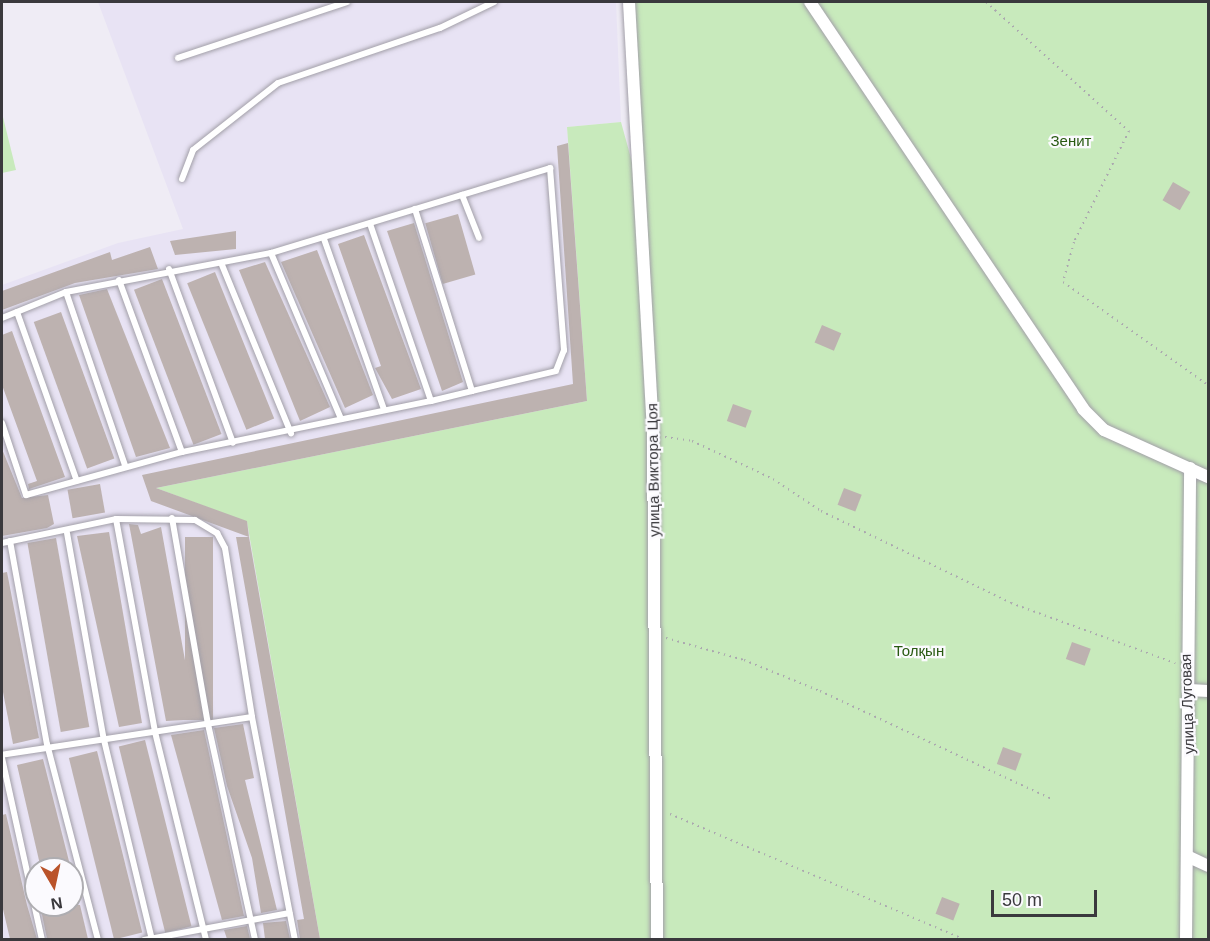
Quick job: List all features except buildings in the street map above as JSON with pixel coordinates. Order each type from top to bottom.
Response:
[{"type":"street","name":"улица Виктора Цоя","points":[[629,2],[653,435],[657,939]]},
{"type":"street","points":[[810,2],[1083,409],[1104,430],[1209,477]]},
{"type":"street","name":"улица Луговая","points":[[1185,939],[1189,857],[1189,690],[1185,667],[1190,468]]},
{"type":"street","points":[[1189,690],[1209,691]]},
{"type":"street","points":[[1189,857],[1209,866]]},
{"type":"lane","points":[[178,58],[347,2]]},
{"type":"lane","points":[[182,179],[194,150],[278,83],[440,28],[494,2]]},
{"type":"lane","points":[[2,318],[66,292],[169,269],[222,265],[270,253],[550,168],[560,263],[564,350],[555,370],[431,401],[341,419],[291,433],[182,452],[125,465],[27,495],[2,423]]},
{"type":"lane","points":[[462,195],[479,238]]},
{"type":"lane","points":[[415,210],[472,391]]},
{"type":"lane","points":[[370,224],[431,401]]},
{"type":"lane","points":[[324,238],[384,409]]},
{"type":"lane","points":[[270,253],[341,419]]},
{"type":"lane","points":[[222,265],[291,433]]},
{"type":"lane","points":[[169,269],[233,443]]},
{"type":"lane","points":[[119,280],[182,452]]},
{"type":"lane","points":[[66,292],[125,465]]},
{"type":"lane","points":[[17,312],[77,481]]},
{"type":"lane","points":[[172,518],[208,724],[255,939]]},
{"type":"lane","points":[[116,519],[155,732],[206,939]]},
{"type":"lane","points":[[2,543],[67,533],[116,519],[195,520],[217,533],[225,548],[252,717],[295,939]]},
{"type":"lane","points":[[67,533],[104,740],[149,939],[204,930],[251,918],[290,913]]},
{"type":"lane","points":[[10,541],[47,744],[98,939]]},
{"type":"lane","points":[[42,939],[2,757],[47,744],[104,740],[252,717]]},
{"type":"path","points":[[986,2],[1129,131],[1074,242],[1063,282],[1209,385]]},
{"type":"path","points":[[653,435],[712,451],[773,479],[821,511],[860,525],[876,539],[1011,603],[1185,667]]},
{"type":"path","points":[[655,635],[798,682],[1052,799]]},
{"type":"path","points":[[655,812],[682,817],[965,939]]},
{"type":"shaded area","points":[[98,2],[616,2],[621,122],[567,127],[587,401],[157,488],[247,521],[320,939],[2,939],[2,285],[118,243],[183,229]]},
{"type":"green space","points":[[632,2],[1208,2],[1208,939],[320,939],[247,522],[156,488],[587,401],[567,127],[621,122],[632,162]]},
{"type":"green space","points":[[2,113],[16,170],[2,173]]},
{"type":"park label","name":"Зенит","points":[[1071,141]]},
{"type":"park label","name":"Толқын","points":[[919,651]]}]
